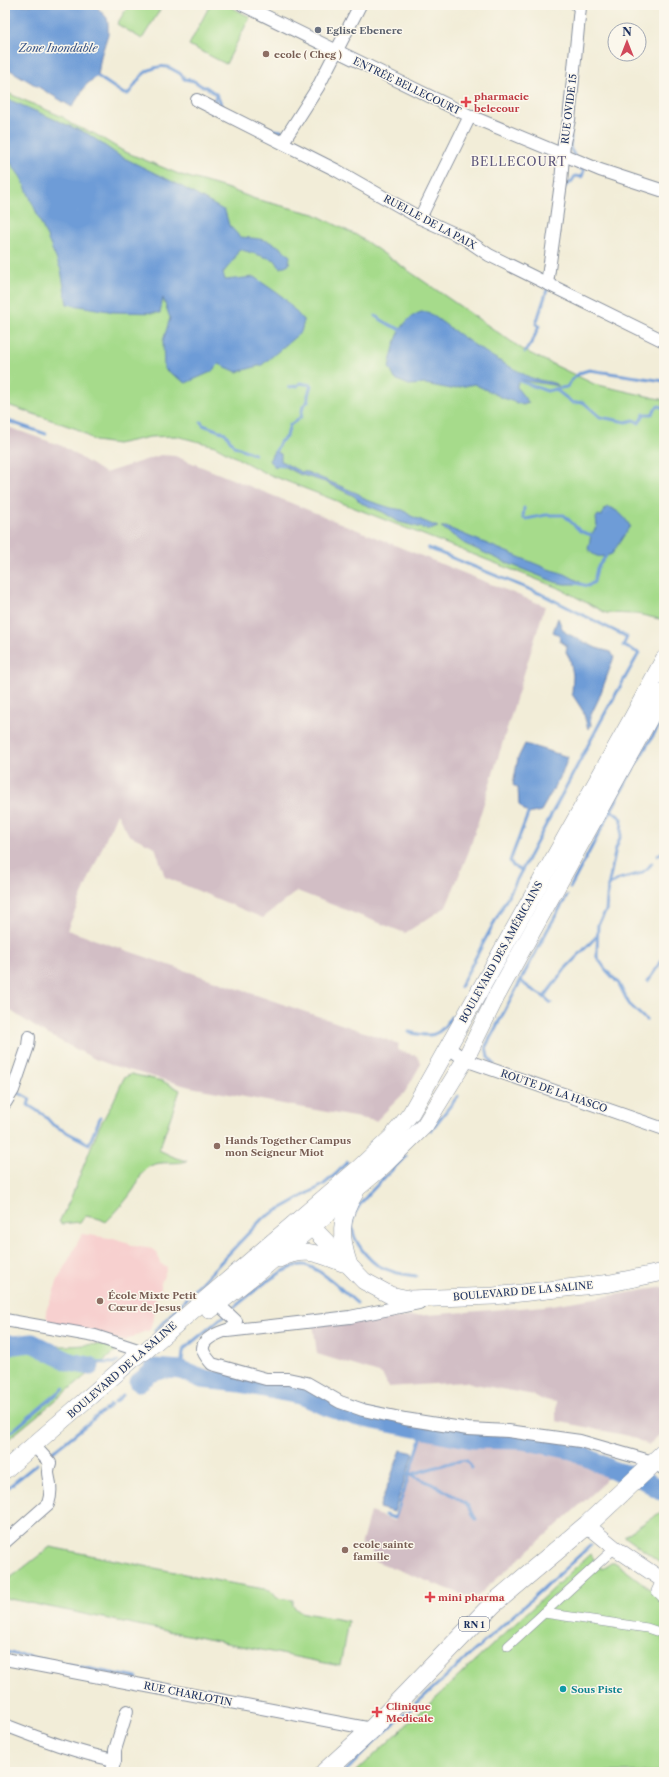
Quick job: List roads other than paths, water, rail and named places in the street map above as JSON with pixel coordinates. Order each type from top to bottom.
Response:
[{"type":"main road","name":"BOULEVARD DES AMÉRICAINS","points":[[306,1222],[391,1138],[411,1113],[664,659]]},
{"type":"main road","name":"BOULEVARD DES AMÉRICAINS","points":[[306,1222],[360,1185],[381,1168],[425,1125],[465,1060],[496,997],[664,692]]},
{"type":"main road","points":[[349,1266],[342,1237],[343,1220],[345,1211],[360,1185]]},
{"type":"main road","name":"BOULEVARD DE LA SALINE","points":[[306,1222],[364,1281],[390,1295],[409,1299],[494,1296],[611,1283],[664,1272]]},
{"type":"main road","name":"BOULEVARD DE LA SALINE","points":[[144,1355],[218,1304],[262,1269],[306,1222]]},
{"type":"main road","name":"BOULEVARD DE LA SALINE","points":[[5,1478],[39,1451],[144,1355],[306,1222]]},
{"type":"main road","points":[[262,1269],[293,1252],[306,1251],[322,1255],[349,1266]]},
{"type":"main road","name":"BOULEVARD DE LA SALINE","points":[[5,1470],[108,1389]]},
{"type":"main road","name":"RN 1","points":[[325,1772],[372,1729],[493,1604],[587,1525],[651,1468]]},
{"type":"street","name":"ENTRÉE BELLECOURT","points":[[243,5],[388,78],[470,116],[563,155],[664,191]]},
{"type":"street","points":[[283,142],[314,94],[360,5]]},
{"type":"street","name":"RUE OVIDE 15","points":[[547,284],[563,155],[569,120],[580,8],[577,5]]},
{"type":"street","name":"RUELLE DE LA PAIX","points":[[198,100],[283,142],[420,218],[464,238],[482,251],[664,341]]},
{"type":"street","points":[[420,218],[470,116]]},
{"type":"street","points":[[5,1103],[14,1090],[28,1046],[29,1037]]},
{"type":"street","name":"ROUTE DE LA HASCO","points":[[448,1047],[465,1060],[664,1129]]},
{"type":"street","points":[[224,1331],[350,1317],[434,1299]]},
{"type":"street","points":[[218,1304],[236,1321],[233,1328],[208,1339],[205,1343],[203,1348],[204,1352],[212,1364],[266,1379],[288,1379],[307,1384],[340,1402],[363,1410],[405,1419],[468,1429],[508,1431],[580,1440],[651,1468]]},
{"type":"street","points":[[5,1320],[95,1336],[144,1355]]},
{"type":"street","points":[[5,1542],[48,1504],[50,1497],[50,1485],[47,1472],[50,1463],[39,1451]]},
{"type":"street","points":[[587,1525],[615,1548],[663,1580],[656,1591],[664,1599]]},
{"type":"street","points":[[508,1646],[615,1548]]},
{"type":"street","points":[[544,1613],[647,1628],[659,1632],[664,1637]]},
{"type":"street","name":"RUE CHARLOTIN","points":[[5,1658],[372,1729]]},
{"type":"street","points":[[111,1772],[115,1760],[115,1750],[127,1711]]},
{"type":"street","points":[[5,1724],[40,1738],[100,1758],[115,1760]]},
{"type":"water","name":"Zone Inondable","points":[[5,5],[95,5],[107,18],[108,34],[101,56],[98,75],[86,85],[72,107],[5,67]]},
{"type":"water","points":[[5,98],[88,134],[118,155],[177,184],[225,211],[229,225],[240,237],[255,238],[267,241],[284,250],[290,256],[289,264],[280,268],[275,260],[239,249],[235,258],[223,273],[225,280],[254,277],[283,297],[304,321],[301,332],[262,365],[237,372],[219,364],[211,372],[186,383],[164,369],[163,341],[170,318],[163,298],[160,313],[114,312],[67,304],[61,270],[22,179],[5,155]]},
{"type":"water","points":[[421,312],[428,312],[482,350],[505,364],[533,378],[554,383],[559,386],[520,380],[517,388],[529,403],[523,405],[503,398],[474,384],[451,389],[425,384],[409,385],[395,379],[389,367],[395,342],[402,327],[407,321]]},
{"type":"water","points":[[274,451],[281,454],[281,461],[301,472],[307,472],[359,494],[366,500],[391,508],[403,510],[411,516],[438,527],[430,530],[399,522],[383,512],[361,503],[354,496],[325,482],[299,474],[286,467],[274,466],[269,461]]},
{"type":"water","points":[[608,507],[621,514],[630,526],[612,554],[596,556],[588,549],[591,535],[597,526],[596,518],[598,515],[602,516],[604,509]]},
{"type":"water","points":[[441,527],[446,527],[548,569],[565,574],[580,582],[580,584],[564,584],[555,582],[507,563],[465,544]]},
{"type":"water","points":[[558,618],[566,633],[596,648],[611,652],[614,657],[599,698],[590,717],[591,726],[588,729],[583,711],[572,694],[573,675],[570,659],[566,652],[567,646],[560,641],[559,635],[553,632]]},
{"type":"water","points":[[525,744],[568,757],[562,774],[541,811],[528,814],[519,805],[518,788],[513,785],[518,758]]},
{"type":"water","points":[[401,1450],[414,1453],[394,1512],[379,1508]]},
{"type":"waterway","points":[[94,74],[124,94],[128,94],[146,72],[154,68],[168,67],[180,74],[184,79],[194,81],[216,94],[214,103],[216,105]]},
{"type":"waterway","points":[[216,94],[224,109]]},
{"type":"waterway","points":[[267,129],[286,133]]},
{"type":"waterway","points":[[571,137],[570,148],[574,155]]},
{"type":"waterway","points":[[564,187],[572,181],[575,176],[582,177],[584,170],[577,167]]},
{"type":"waterway","points":[[525,352],[533,340],[539,326],[536,324],[548,287]]},
{"type":"waterway","points":[[375,316],[404,331]]},
{"type":"waterway","points":[[555,389],[567,387],[576,376],[589,370],[664,381]]},
{"type":"waterway","points":[[517,380],[547,391],[555,389],[573,403],[583,402],[600,417],[626,422],[634,420],[639,423],[644,414],[652,414],[657,407],[660,406],[664,409]]},
{"type":"waterway","points":[[275,453],[280,442],[287,436],[290,425],[301,417],[303,406],[308,401],[311,385],[300,383],[297,386],[289,387]]},
{"type":"waterway","points":[[5,420],[46,434]]},
{"type":"waterway","points":[[201,422],[203,425],[225,433],[234,446],[254,454]]},
{"type":"waterway","points":[[524,508],[523,518],[526,519],[546,515],[564,515],[580,531],[591,535]]},
{"type":"waterway","points":[[428,548],[541,594],[627,637],[623,646],[639,653],[603,717],[460,987]]},
{"type":"waterway","points":[[576,583],[588,586],[594,582],[597,568],[606,556]]},
{"type":"waterway","points":[[570,888],[633,769],[664,717]]},
{"type":"waterway","points":[[612,811],[622,819],[621,835],[616,848],[608,887],[606,911],[598,924],[597,957],[606,970],[619,984],[629,1004],[646,1020]]},
{"type":"waterway","points":[[521,870],[513,866],[510,861],[528,814]]},
{"type":"waterway","points":[[657,856],[664,851]]},
{"type":"waterway","points":[[608,887],[619,879],[642,873],[652,863]]},
{"type":"waterway","points":[[494,1064],[488,1057],[486,1046],[567,896]]},
{"type":"waterway","points":[[545,996],[565,969],[597,936]]},
{"type":"waterway","points":[[648,981],[664,957]]},
{"type":"waterway","points":[[521,980],[551,1003]]},
{"type":"waterway","points":[[409,1032],[423,1035],[434,1034],[443,1029],[451,1017]]},
{"type":"waterway","points":[[5,1070],[13,1077]]},
{"type":"waterway","points":[[15,1091],[30,1099],[28,1105],[44,1115],[53,1125],[89,1144],[100,1118]]},
{"type":"waterway","points":[[431,1130],[458,1096]]},
{"type":"waterway","points":[[597,1100],[664,1121]]},
{"type":"waterway","points":[[383,1179],[406,1156]]},
{"type":"waterway","points":[[155,1331],[262,1219],[323,1185],[347,1162]]},
{"type":"waterway","points":[[382,1178],[383,1179],[366,1197],[355,1212],[352,1224],[355,1238],[362,1250],[377,1265],[406,1275],[416,1276]]},
{"type":"waterway","points":[[231,1310],[277,1275],[296,1266],[304,1265],[311,1267],[325,1275],[357,1303]]},
{"type":"waterway","points":[[181,1370],[183,1352],[185,1348],[225,1315]]},
{"type":"waterway","points":[[5,1343],[14,1345],[32,1343],[70,1362],[90,1366]]},
{"type":"waterway","points":[[70,1362],[118,1362]]},
{"type":"waterway","points":[[154,1368],[181,1370],[202,1379],[240,1383],[304,1396],[328,1407],[358,1417],[472,1439],[522,1440],[572,1450],[615,1471],[637,1476],[664,1492]]},
{"type":"waterway","points":[[139,1382],[151,1373],[161,1370]]},
{"type":"waterway","points":[[5,1437],[64,1388]]},
{"type":"waterway","points":[[115,1402],[123,1395]]},
{"type":"waterway","points":[[105,1410],[111,1405]]},
{"type":"waterway","points":[[92,1420],[102,1412]]},
{"type":"waterway","points":[[49,1455],[90,1422]]},
{"type":"waterway","points":[[385,1515],[395,1518],[422,1436],[420,1429]]},
{"type":"waterway","points":[[409,1475],[453,1462],[466,1460],[472,1468]]},
{"type":"waterway","points":[[5,1490],[37,1464]]},
{"type":"waterway","points":[[407,1474],[430,1483],[455,1497],[468,1506],[476,1519]]},
{"type":"waterway","points":[[345,1772],[374,1742],[591,1545]]},
{"type":"waterway","points":[[5,1652],[137,1678]]},
{"type":"place","name":"Eglise Ebenere","points":[[318,30]]},
{"type":"place","name":"ecole ( Cheg )","points":[[266,54]]},
{"type":"place","name":"pharmacie belecour","points":[[466,102]]},
{"type":"place","name":"Hands Together Campus mon Seigneur Miot","points":[[217,1146]]},
{"type":"place","name":"École Mixte Petit Cœur de Jesus","points":[[100,1301]]},
{"type":"place","name":"ecole sainte famille","points":[[345,1550]]},
{"type":"place","name":"mini pharma","points":[[430,1597]]},
{"type":"place","name":"Sous Piste","points":[[563,1689]]},
{"type":"place","name":"Clinique Medicale","points":[[377,1712]]},
{"type":"district","name":"BELLECOURT","points":[[519,161]]}]
